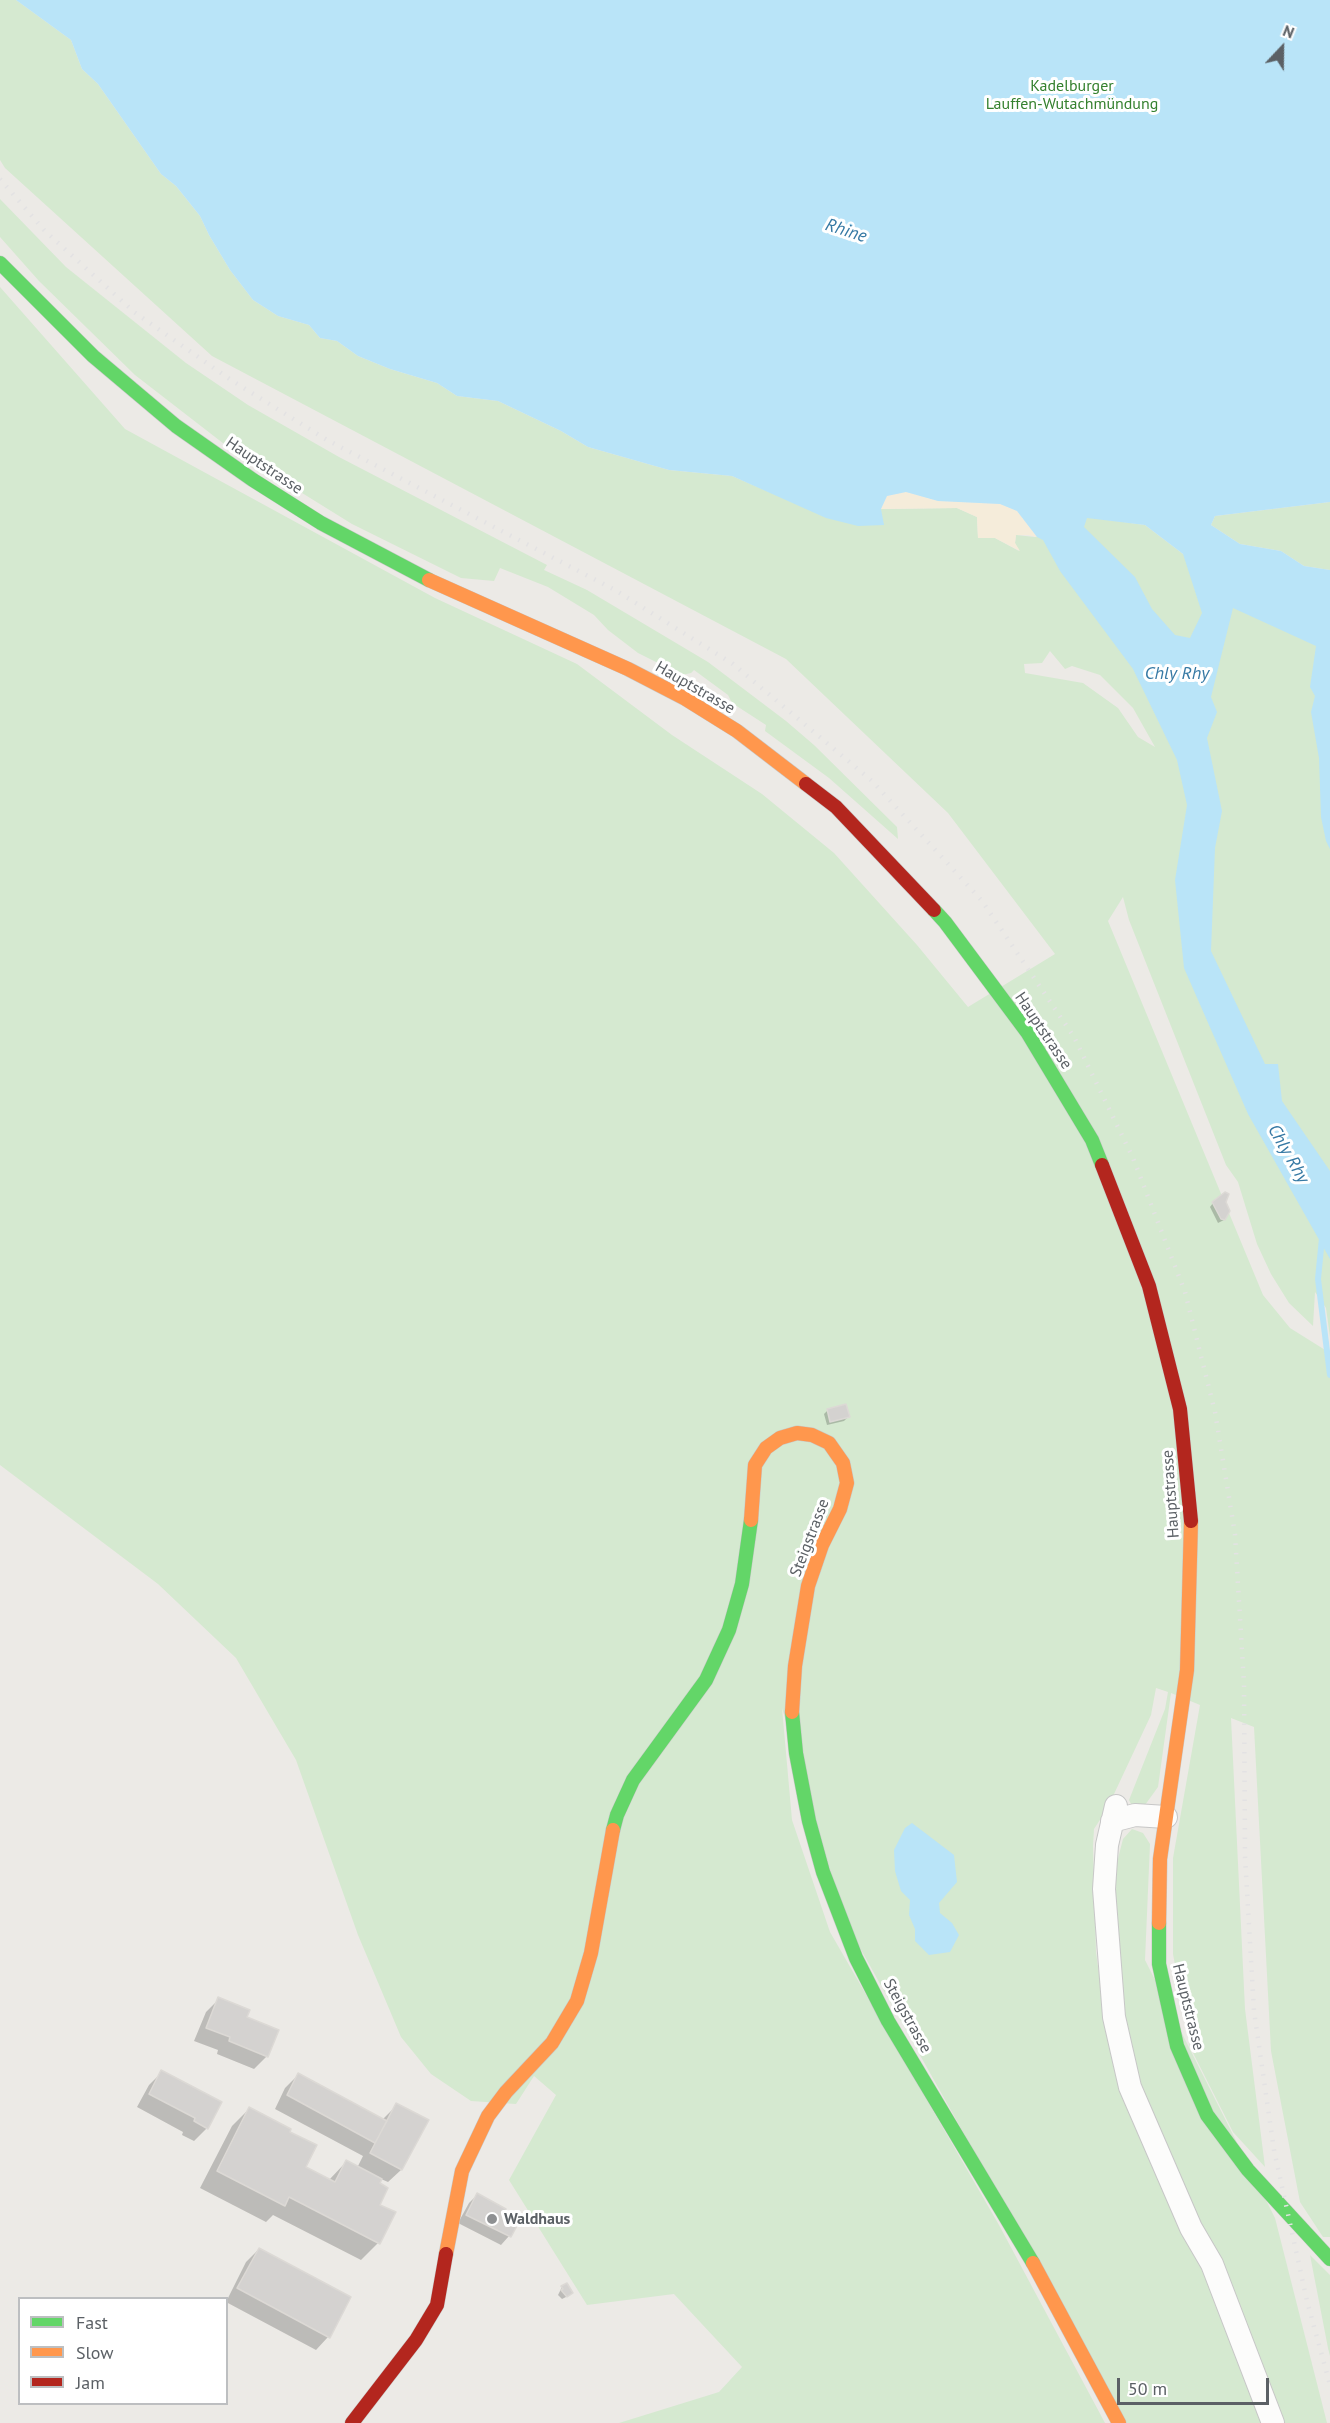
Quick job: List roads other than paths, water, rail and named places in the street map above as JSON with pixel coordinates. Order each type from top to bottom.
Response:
[{"type":"main road","name":"Hauptstrasse","points":[[0,263],[93,356],[177,426],[253,480],[321,524],[411,571],[628,669],[684,698],[737,731],[836,807],[945,922],[1027,1032],[1092,1140],[1149,1286],[1180,1409],[1191,1523],[1187,1670],[1160,1859],[1159,1964],[1177,2046],[1207,2115],[1248,2170],[1330,2259]]},
{"type":"main road","name":"Steigstrasse","points":[[352,2423],[416,2340],[437,2305],[462,2171],[488,2116],[506,2092],[552,2043],[577,2001],[591,1953],[607,1857],[617,1815],[633,1780],[706,1680],[729,1630],[744,1573],[755,1465],[766,1448],[780,1438],[797,1433],[812,1435],[829,1443],[843,1462],[847,1483],[840,1509],[822,1545],[808,1586],[795,1666],[792,1709],[796,1753],[808,1821],[823,1872],[856,1958],[888,2021],[1014,2229],[1119,2423]]},
{"type":"street","points":[[1166,1817],[1114,1813],[1107,1845],[1104,1889],[1114,2017],[1130,2087],[1191,2228],[1212,2264],[1273,2423]]},
{"type":"water","points":[[16,0],[1330,0],[1330,502],[1215,516],[1211,525],[1240,544],[1281,551],[1304,566],[1330,570],[1330,849],[1321,817],[1319,758],[1311,712],[1315,696],[1310,687],[1316,646],[1233,608],[1211,697],[1217,712],[1207,738],[1222,811],[1215,848],[1211,951],[1265,1064],[1278,1064],[1282,1101],[1330,1171],[1330,1259],[1248,1114],[1184,968],[1175,880],[1187,805],[1177,760],[1133,669],[1060,571],[1043,540],[1037,537],[1017,511],[1000,504],[938,501],[906,492],[887,496],[881,509],[884,525],[858,526],[826,518],[732,476],[669,470],[588,447],[561,431],[498,401],[457,396],[437,383],[390,369],[358,356],[337,341],[320,338],[309,325],[278,316],[253,300],[230,270],[200,216],[176,186],[161,174],[98,84],[82,69],[71,40]],"holes":[[[1087,518],[1145,525],[1183,554],[1202,613],[1190,638],[1175,635],[1152,609],[1135,577],[1084,527]]]},
{"type":"water","points":[[912,1823],[954,1855],[957,1882],[939,1903],[940,1913],[952,1923],[959,1935],[950,1952],[929,1955],[915,1941],[915,1929],[909,1915],[910,1900],[901,1891],[895,1871],[894,1850],[905,1828]]},
{"type":"waterway","points":[[1322,1238],[1318,1279],[1330,1375]]},
{"type":"railway","points":[[0,179],[44,230],[134,312],[231,380],[327,440],[615,590],[733,664],[872,781],[982,901],[1074,1037],[1133,1158],[1185,1292],[1215,1412],[1235,1534],[1244,1684],[1245,1856],[1254,2011],[1274,2150],[1307,2301],[1330,2385]]},
{"type":"place","name":"Waldhaus","points":[[492,2219]]},
{"type":"park label","name":"Kadelburger Lauffen-Wutachmündung","points":[[1072,95]]},
{"type":"water label","name":"Rhine","points":[[846,231]]},
{"type":"water label","name":"Chly Rhy","points":[[1177,674]]},
{"type":"water label","name":"Chly Rhy","points":[[1288,1154]]}]
